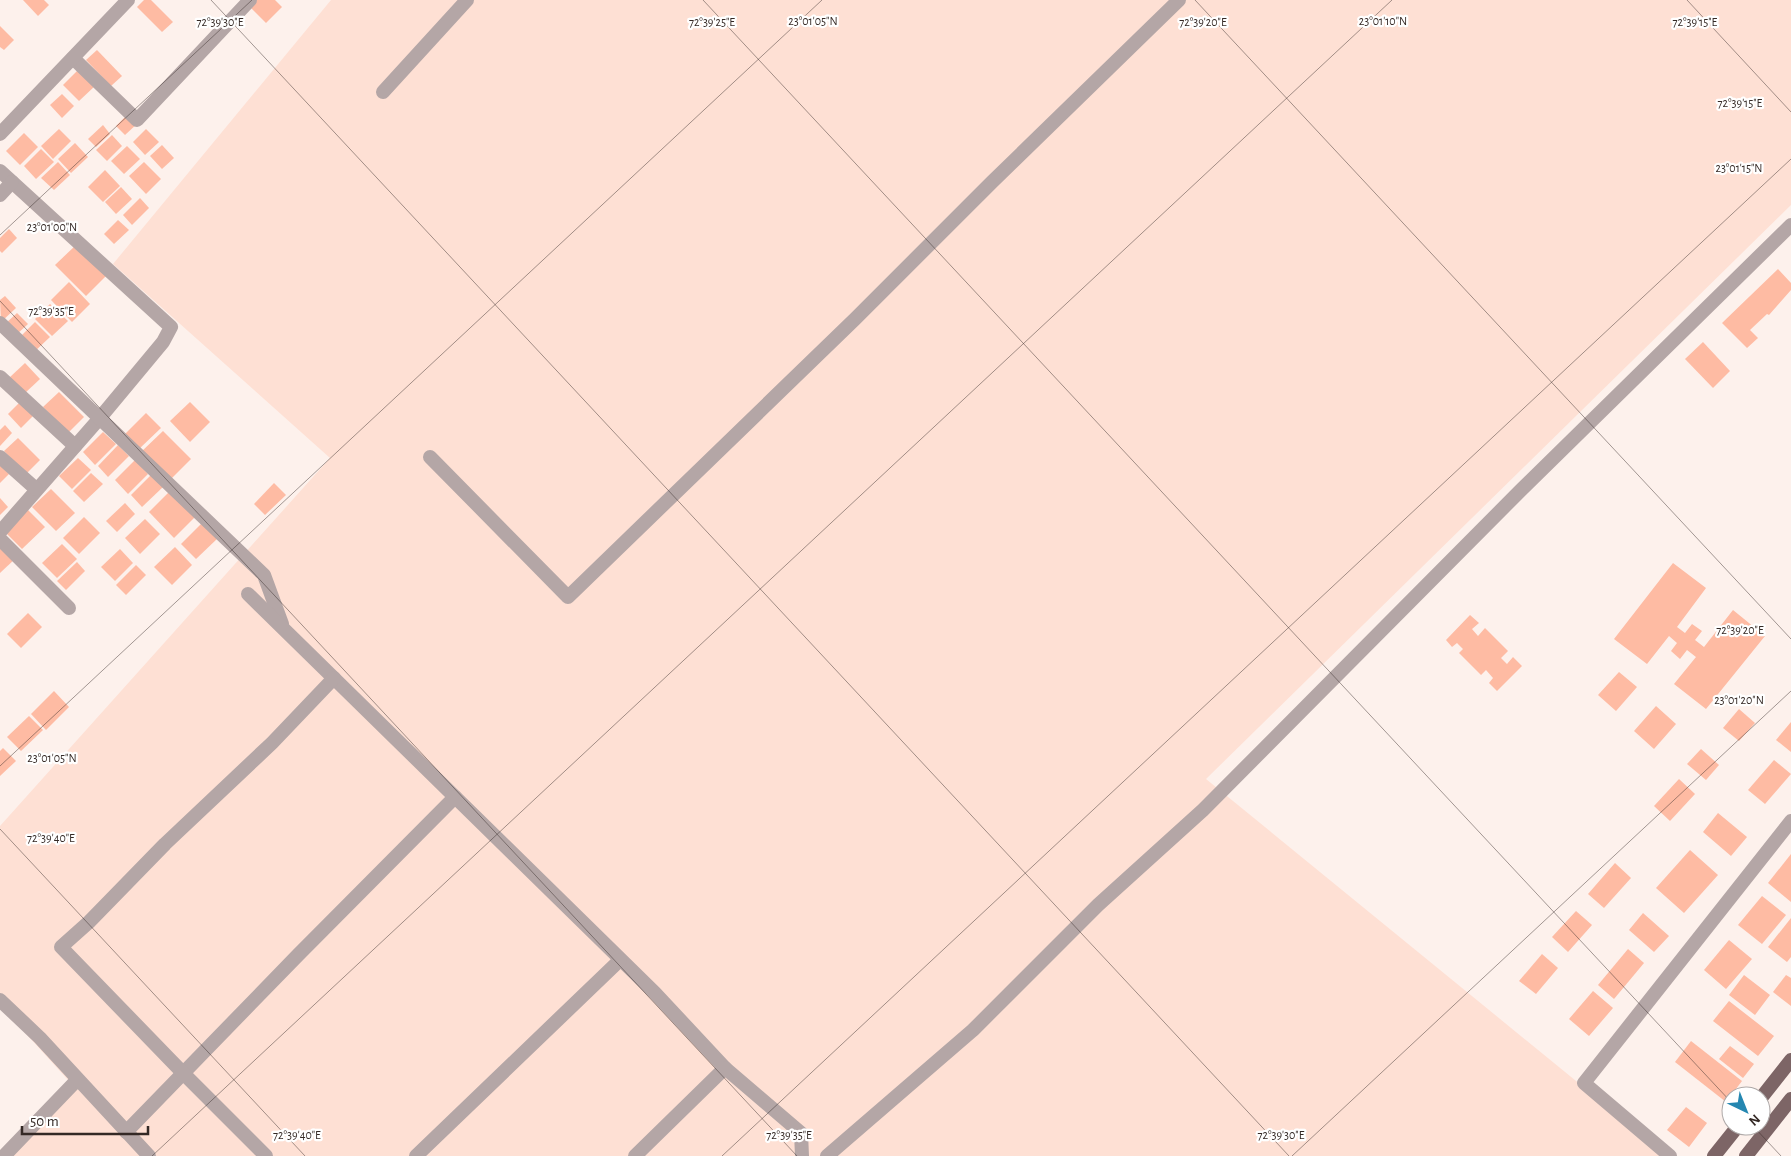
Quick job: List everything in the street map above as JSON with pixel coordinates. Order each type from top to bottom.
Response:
[{"type":"main road","points":[[1770,1086],[1791,1060]]},
{"type":"main road","points":[[1746,1156],[1791,1099]]},
{"type":"main road","points":[[1714,1156],[1730,1136]]},
{"type":"street","points":[[0,134],[128,0]]},
{"type":"street","points":[[73,58],[137,120],[250,0]]},
{"type":"street","points":[[383,92],[467,0]]},
{"type":"street","points":[[430,458],[568,596],[856,319],[992,182],[1179,0]]},
{"type":"street","points":[[0,171],[170,326],[170,331],[163,342],[100,419],[36,489],[0,532]]},
{"type":"street","points":[[0,195],[12,182]]},
{"type":"street","points":[[827,1156],[972,1030],[1098,906],[1203,810],[1522,490],[1791,226]]},
{"type":"street","points":[[0,323],[264,575],[284,629]]},
{"type":"street","points":[[0,377],[75,446]]},
{"type":"street","points":[[0,457],[36,489]]},
{"type":"street","points":[[0,539],[69,608]]},
{"type":"street","points":[[248,594],[655,993],[725,1068],[801,1133],[802,1156]]},
{"type":"street","points":[[266,1156],[183,1073],[62,946],[89,922],[165,844],[272,743],[334,678]]},
{"type":"street","points":[[126,1132],[455,797]]},
{"type":"street","points":[[1670,1156],[1584,1083],[1791,821]]},
{"type":"street","points":[[416,1156],[620,960]]},
{"type":"street","points":[[0,1000],[40,1038],[149,1156]]},
{"type":"street","points":[[635,1156],[725,1068]]},
{"type":"street","points":[[4,1150],[77,1080]]},
{"type":"shaded area","points":[[331,0],[1791,0],[1791,205],[1206,779],[1668,1156],[2,1156],[68,1080],[0,1005],[0,826],[330,458],[113,264]]},
{"type":"building","points":[[23,0],[44,0],[49,5],[38,16]]},
{"type":"building","points":[[144,0],[151,0],[173,22],[162,32],[137,7]]},
{"type":"building","points":[[257,0],[275,0],[282,7],[266,23],[250,7]]},
{"type":"building","points":[[0,26],[14,40],[4,50],[0,47]]},
{"type":"building","points":[[97,50],[122,76],[111,86],[86,60]]},
{"type":"building","points":[[80,68],[96,85],[79,101],[63,85]]},
{"type":"building","points":[[62,94],[74,106],[62,118],[50,105]]},
{"type":"building","points":[[128,114],[138,123],[125,135],[116,126]]},
{"type":"building","points":[[103,125],[110,134],[96,147],[88,139]]},
{"type":"building","points":[[59,129],[71,141],[53,159],[41,146]]},
{"type":"building","points":[[146,129],[159,142],[145,155],[133,142]]},
{"type":"building","points":[[24,133],[38,147],[20,165],[6,151]]},
{"type":"building","points":[[112,135],[122,146],[107,161],[96,150]]},
{"type":"building","points":[[75,143],[88,157],[71,173],[58,159]]},
{"type":"building","points":[[162,145],[174,158],[162,169],[150,156]]},
{"type":"building","points":[[127,146],[140,159],[124,174],[111,161]]},
{"type":"building","points":[[41,149],[54,162],[36,179],[24,166]]},
{"type":"building","points":[[58,162],[70,175],[54,190],[41,178]]},
{"type":"building","points":[[144,162],[161,179],[146,194],[129,176]]},
{"type":"building","points":[[105,170],[120,186],[103,202],[88,187]]},
{"type":"building","points":[[121,187],[132,199],[116,214],[105,202]]},
{"type":"building","points":[[140,198],[149,208],[132,225],[123,215]]},
{"type":"building","points":[[118,220],[129,230],[114,244],[104,234]]},
{"type":"building","points":[[9,229],[17,238],[2,253],[0,251],[0,238]]},
{"type":"building","points":[[76,245],[106,276],[86,296],[55,265]]},
{"type":"building","points":[[1778,269],[1791,283],[1791,290],[1769,315],[1767,314],[1750,330],[1758,338],[1747,348],[1722,323]]},
{"type":"building","points":[[69,282],[90,304],[72,322],[51,300]]},
{"type":"building","points":[[5,296],[16,308],[1,322],[0,300]]},
{"type":"building","points":[[50,304],[68,321],[52,336],[35,319]]},
{"type":"building","points":[[17,313],[28,324],[16,335],[5,324]]},
{"type":"building","points":[[35,322],[50,337],[33,353],[19,338]]},
{"type":"building","points":[[1703,342],[1730,371],[1713,388],[1685,359]]},
{"type":"building","points":[[25,363],[40,379],[24,394],[9,378]]},
{"type":"building","points":[[59,392],[84,417],[68,433],[43,407]]},
{"type":"building","points":[[21,401],[34,415],[21,428],[8,414]]},
{"type":"building","points":[[190,402],[210,422],[190,442],[170,421]]},
{"type":"building","points":[[146,413],[161,428],[139,449],[124,435]]},
{"type":"building","points":[[5,425],[12,433],[0,446],[0,430]]},
{"type":"building","points":[[163,431],[191,459],[168,482],[140,453]]},
{"type":"building","points":[[103,432],[116,444],[95,465],[83,452]]},
{"type":"building","points":[[18,438],[40,460],[26,474],[4,451]]},
{"type":"building","points":[[118,445],[129,456],[108,477],[98,466]]},
{"type":"building","points":[[78,458],[91,470],[72,489],[59,476]]},
{"type":"building","points":[[135,460],[148,474],[128,494],[115,480]]},
{"type":"building","points":[[0,465],[9,474],[0,483]]},
{"type":"building","points":[[91,473],[103,484],[84,502],[73,491]]},
{"type":"building","points":[[151,475],[163,487],[142,507],[131,495]]},
{"type":"building","points":[[274,483],[286,495],[265,515],[254,504]]},
{"type":"building","points":[[51,489],[75,513],[56,531],[32,507]]},
{"type":"building","points":[[170,491],[195,517],[174,538],[149,512]]},
{"type":"building","points":[[0,498],[8,507],[0,515]]},
{"type":"building","points":[[125,503],[135,514],[117,532],[106,521]]},
{"type":"building","points":[[28,510],[45,527],[22,549],[5,532]]},
{"type":"building","points":[[84,517],[100,533],[79,554],[63,538]]},
{"type":"building","points":[[145,519],[160,534],[140,554],[125,538]]},
{"type":"building","points":[[203,522],[218,538],[196,559],[181,544]]},
{"type":"building","points":[[62,544],[77,559],[57,578],[42,563]]},
{"type":"building","points":[[175,547],[192,565],[172,585],[154,567]]},
{"type":"building","points":[[0,548],[16,558],[0,573]]},
{"type":"building","points":[[120,549],[133,563],[115,581],[101,567]]},
{"type":"building","points":[[77,562],[85,571],[66,590],[57,581]]},
{"type":"building","points":[[1673,563],[1706,588],[1677,627],[1685,633],[1692,624],[1702,631],[1695,640],[1704,647],[1733,610],[1765,636],[1706,709],[1674,684],[1696,657],[1687,650],[1680,659],[1671,651],[1677,643],[1669,636],[1647,664],[1614,639]]},
{"type":"building","points":[[136,565],[146,575],[126,595],[116,585]]},
{"type":"building","points":[[28,613],[42,627],[21,648],[7,634]]},
{"type":"building","points":[[1470,615],[1479,623],[1472,629],[1478,636],[1485,628],[1508,651],[1501,658],[1507,664],[1513,657],[1522,666],[1497,691],[1489,683],[1493,678],[1486,670],[1481,675],[1459,653],[1463,649],[1457,643],[1452,647],[1446,640]]},
{"type":"building","points":[[1619,672],[1637,687],[1616,711],[1598,695]]},
{"type":"building","points":[[54,691],[69,707],[46,730],[31,714]]},
{"type":"building","points":[[1656,706],[1676,724],[1654,749],[1634,731]]},
{"type":"building","points":[[1739,709],[1755,723],[1739,741],[1723,728]]},
{"type":"building","points":[[29,716],[43,730],[21,751],[7,737]]},
{"type":"building","points":[[1791,722],[1791,752],[1776,740]]},
{"type":"building","points":[[3,748],[16,761],[0,776],[0,751]]},
{"type":"building","points":[[1701,749],[1719,765],[1706,780],[1687,764]]},
{"type":"building","points":[[1774,760],[1791,774],[1765,804],[1748,790]]},
{"type":"building","points":[[1679,779],[1695,794],[1670,821],[1654,806]]},
{"type":"building","points":[[1718,813],[1747,837],[1731,856],[1703,832]]},
{"type":"building","points":[[1690,850],[1718,875],[1684,913],[1656,888]]},
{"type":"building","points":[[1791,854],[1791,902],[1768,883]]},
{"type":"building","points":[[1615,863],[1631,878],[1604,908],[1588,894]]},
{"type":"building","points":[[1762,896],[1786,915],[1762,944],[1738,925]]},
{"type":"building","points":[[1576,911],[1592,925],[1568,952],[1552,937]]},
{"type":"building","points":[[1643,913],[1669,936],[1654,952],[1629,930]]},
{"type":"building","points":[[1791,918],[1791,957],[1787,962],[1768,947]]},
{"type":"building","points":[[1729,940],[1752,959],[1726,989],[1704,970]]},
{"type":"building","points":[[1628,949],[1644,963],[1614,999],[1598,985]]},
{"type":"building","points":[[1542,954],[1558,968],[1536,994],[1519,981]]},
{"type":"building","points":[[1744,975],[1770,995],[1755,1015],[1729,995]]},
{"type":"building","points":[[1786,975],[1791,978],[1791,1006],[1773,992]]},
{"type":"building","points":[[1593,991],[1613,1008],[1589,1036],[1569,1019]]},
{"type":"building","points":[[1729,1001],[1774,1036],[1758,1056],[1713,1021]]},
{"type":"building","points":[[1691,1041],[1742,1081],[1738,1086],[1721,1086],[1721,1098],[1675,1062]]},
{"type":"building","points":[[1730,1046],[1754,1064],[1743,1078],[1719,1059]]},
{"type":"building","points":[[1686,1107],[1707,1123],[1689,1147],[1667,1130]]}]
